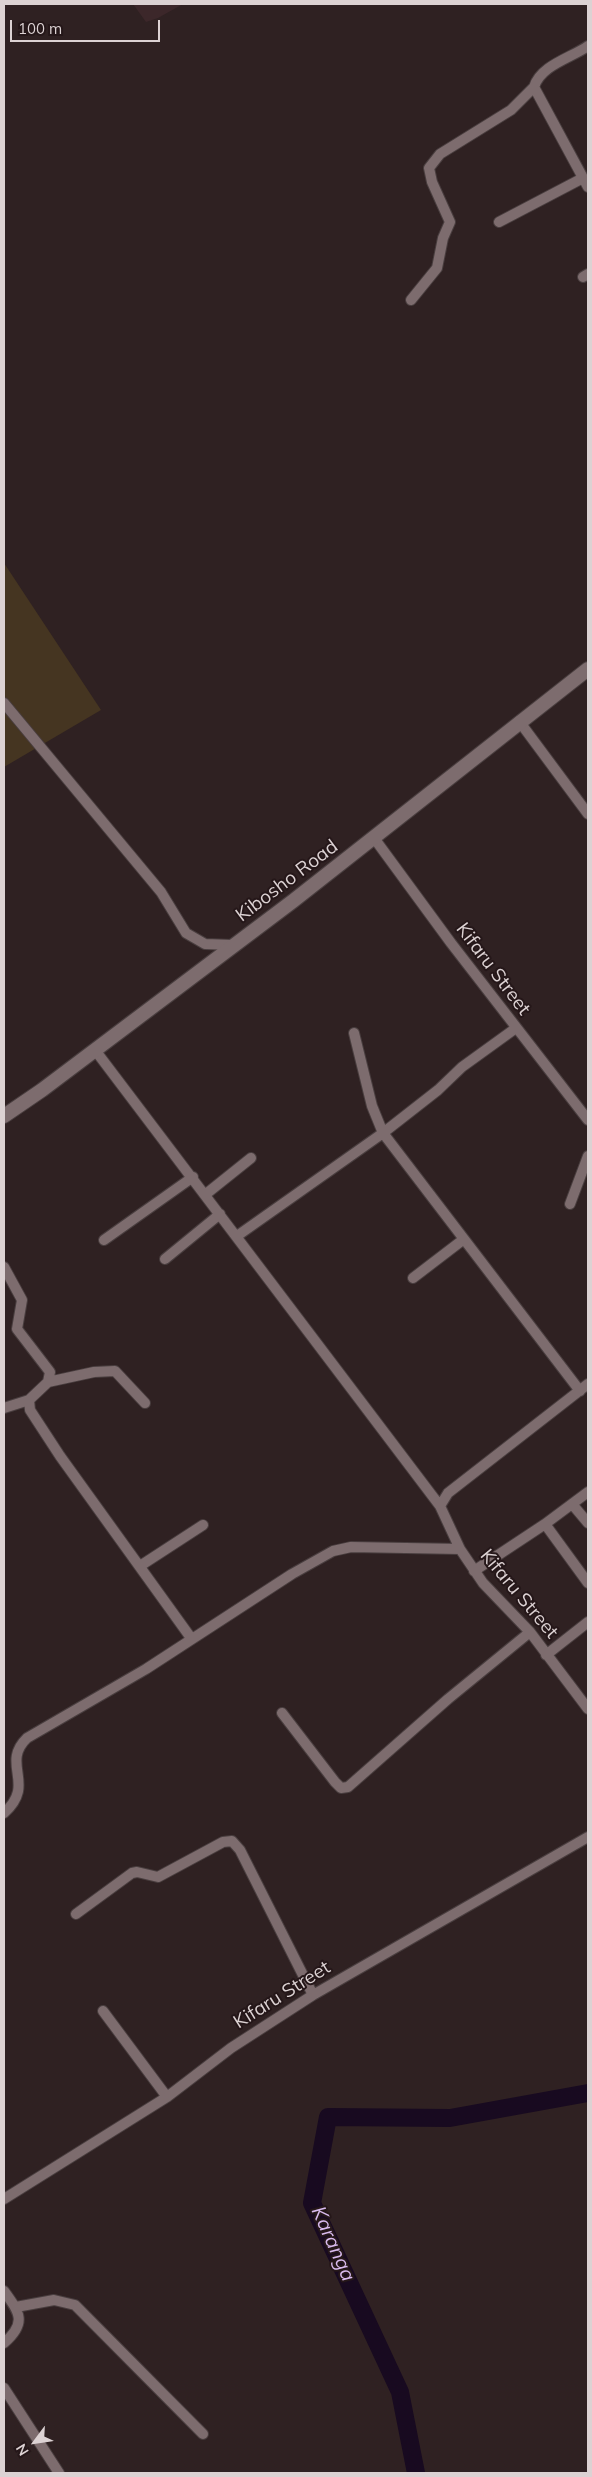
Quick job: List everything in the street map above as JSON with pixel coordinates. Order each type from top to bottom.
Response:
[{"type":"main road","name":"Kibosho Road","points":[[4,1116],[293,901],[588,669]]},
{"type":"street","points":[[410,300],[437,268],[443,238],[450,222],[432,182],[429,168],[440,154],[511,110],[534,86],[536,80],[545,70],[588,46]]},
{"type":"street","points":[[499,222],[586,182],[534,86]]},
{"type":"street","points":[[4,703],[161,892],[186,933],[205,944],[232,945]]},
{"type":"street","points":[[520,721],[588,814]]},
{"type":"street","name":"Kifaru Street","points":[[374,838],[516,1028],[588,1120]]},
{"type":"street","points":[[237,1236],[383,1133],[438,1090],[462,1068],[516,1028]]},
{"type":"street","points":[[354,1033],[372,1106],[383,1133],[464,1239],[584,1387],[448,1493],[440,1506]]},
{"type":"street","name":"Kifaru Street","points":[[95,1050],[206,1194],[440,1506],[460,1549],[474,1571],[492,1594],[530,1632],[588,1709]]},
{"type":"street","points":[[570,1204],[588,1156]]},
{"type":"street","points":[[206,1194],[251,1158]]},
{"type":"street","points":[[104,1240],[192,1177]]},
{"type":"street","points":[[165,1259],[220,1214]]},
{"type":"street","points":[[413,1278],[464,1239]]},
{"type":"street","points":[[4,1267],[22,1300],[16,1325],[18,1334],[48,1368],[48,1382]]},
{"type":"street","points":[[4,1408],[29,1400],[48,1382],[94,1372],[115,1371],[145,1403]]},
{"type":"street","points":[[29,1400],[30,1410],[35,1420],[191,1638]]},
{"type":"street","points":[[474,1571],[545,1524],[588,1492]]},
{"type":"street","points":[[572,1504],[588,1523]]},
{"type":"street","points":[[545,1524],[588,1584]]},
{"type":"street","points":[[140,1566],[203,1525]]},
{"type":"street","points":[[4,1813],[15,1802],[18,1794],[15,1755],[21,1744],[146,1669],[292,1574],[342,1548],[460,1549]]},
{"type":"street","points":[[546,1654],[588,1622]]},
{"type":"street","points":[[282,1714],[334,1782],[341,1788],[348,1787],[448,1699],[530,1632]]},
{"type":"street","name":"Kifaru Street","points":[[4,2199],[167,2097],[230,2048],[313,1995],[588,1837]]},
{"type":"street","points":[[76,1914],[132,1873],[137,1872],[158,1877],[223,1842],[232,1841],[240,1850],[313,1995]]},
{"type":"street","points":[[103,2011],[167,2097]]},
{"type":"street","points":[[4,2291],[16,2306],[19,2326],[4,2343]]},
{"type":"street","points":[[16,2306],[54,2300],[75,2305],[203,2434]]},
{"type":"street","points":[[4,2388],[59,2473]]},
{"type":"shaded area","points":[[133,4],[183,4],[158,18],[146,22]]},
{"type":"shaded area","points":[[4,563],[101,710],[4,767]]},
{"type":"waterway","name":"Karanga","points":[[416,2473],[400,2392],[312,2203],[328,2117],[450,2118],[588,2093]]}]
